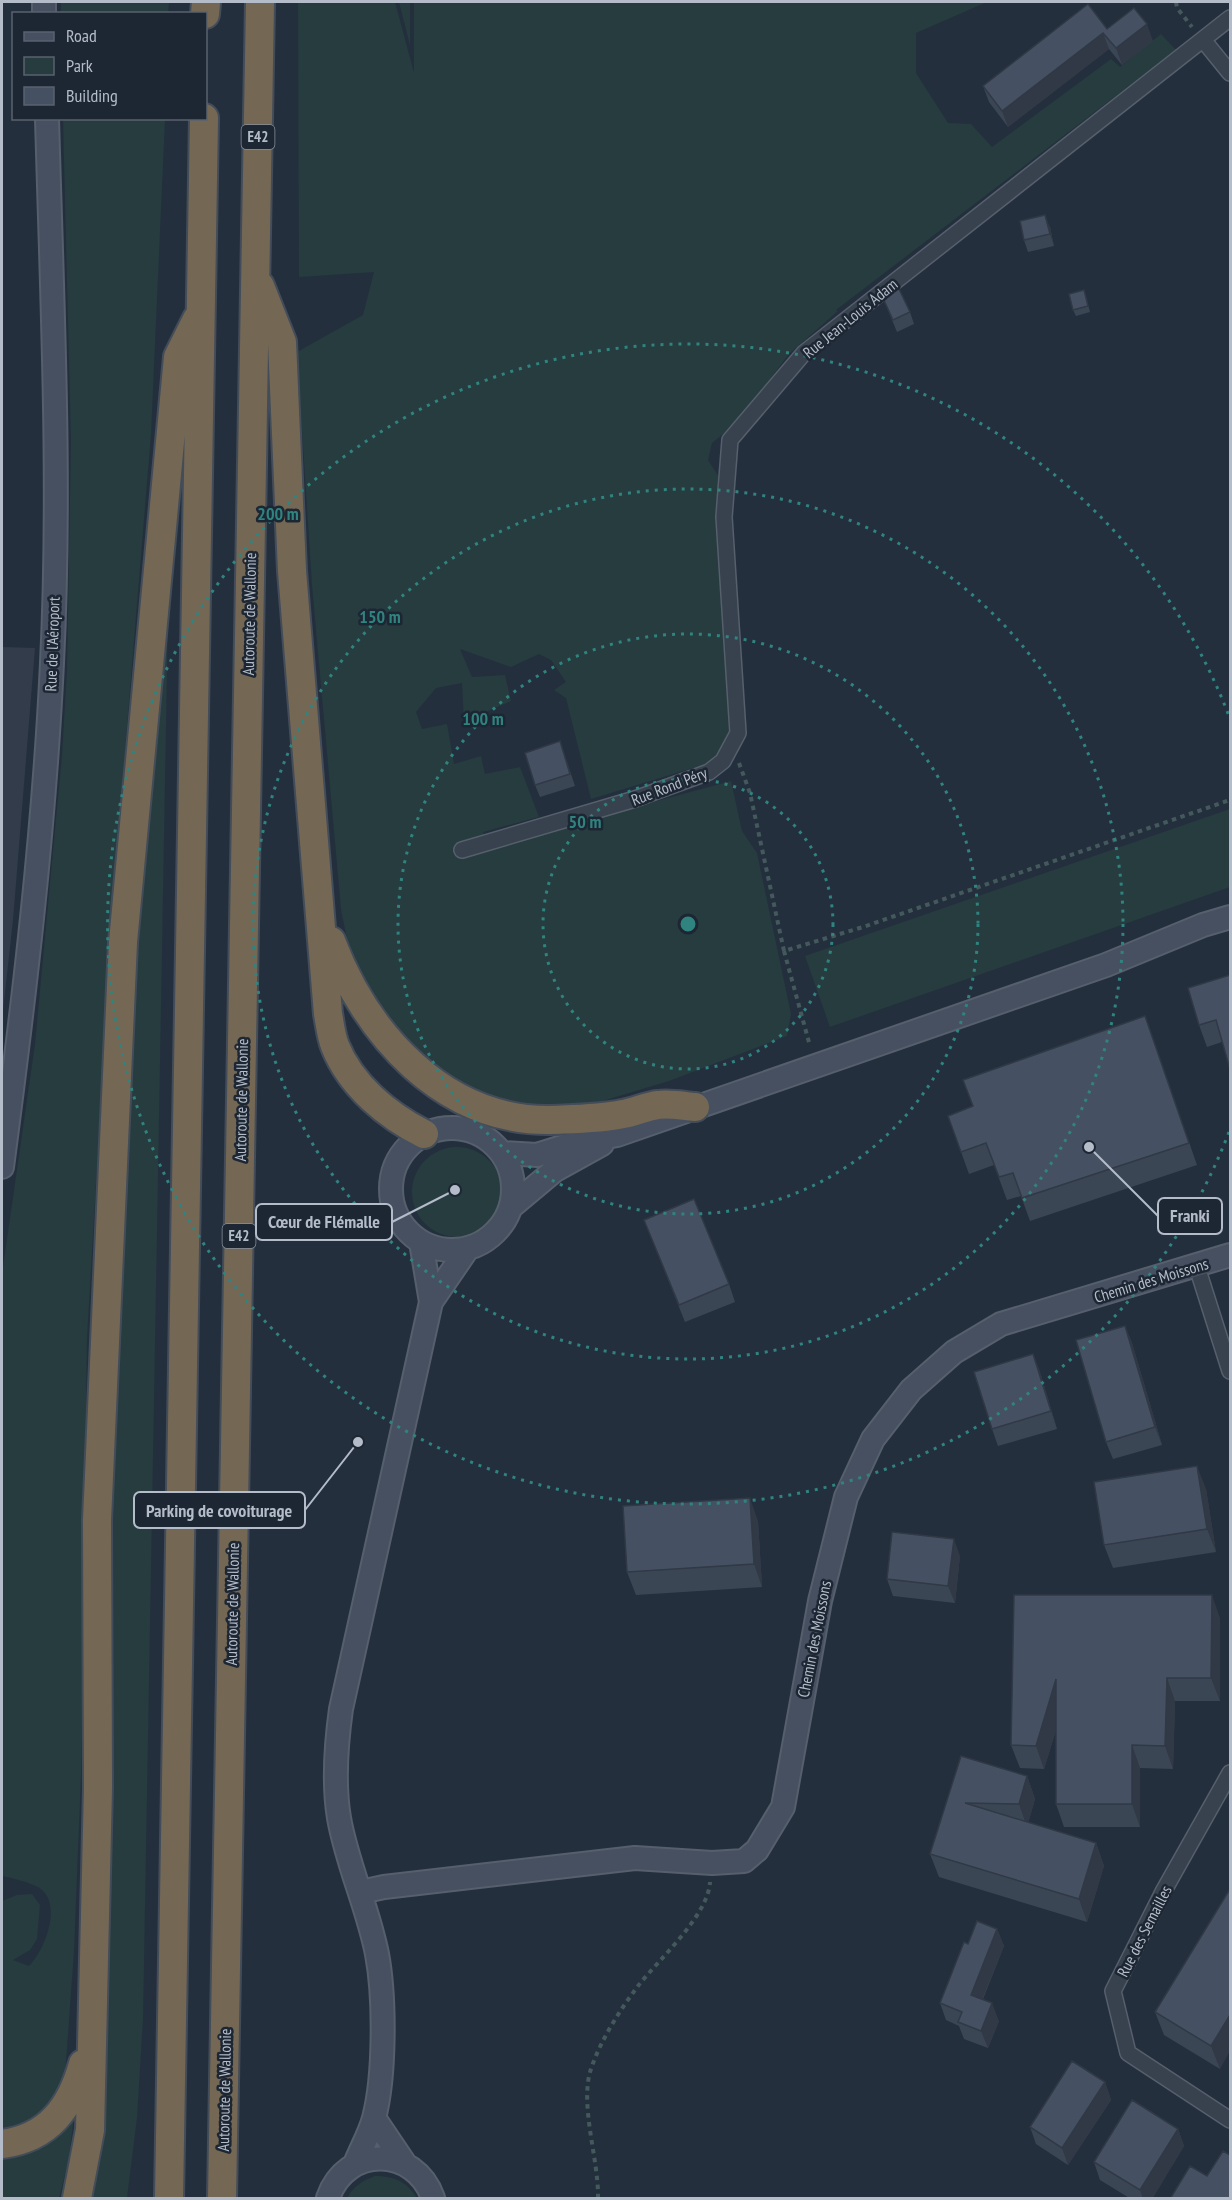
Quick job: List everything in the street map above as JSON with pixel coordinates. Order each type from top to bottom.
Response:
[{"type":"highway","name":"Autoroute de Wallonie","points":[[222,2199],[260,2]]},
{"type":"highway","points":[[169,2199],[204,120]]},
{"type":"highway","points":[[255,273],[282,342],[292,571],[328,1014],[335,1046],[351,1075],[373,1100],[400,1122],[424,1134]]},
{"type":"highway","points":[[77,2199],[90,2130],[98,1787],[97,1520],[123,942],[178,357],[200,312]]},
{"type":"highway","points":[[318,885],[331,939],[344,976],[378,1031],[427,1077],[466,1101],[509,1115],[547,1120],[622,1115],[658,1105],[695,1107]]},
{"type":"highway","points":[[2,2144],[30,2137],[51,2123],[69,2104],[78,2084],[92,2030]]},
{"type":"street","name":"Rue Jean-Louis Adam","points":[[730,750],[738,733],[724,517],[730,440],[804,353],[1138,89],[1204,41],[1230,18]]},
{"type":"street","points":[[1204,41],[1230,73]]},
{"type":"street","name":"Rue de l'Aéroport","points":[[2,1167],[25,994],[44,791],[52,662],[55,508],[47,120]]},
{"type":"street","name":"Rue Rond Péry","points":[[462,850],[636,799],[709,772],[730,750]]},
{"type":"street","points":[[503,1153],[537,1155],[575,1143],[617,1135],[1106,965],[1203,925],[1230,917]]},
{"type":"street","points":[[512,1206],[513,1178],[503,1153],[487,1138],[467,1129],[445,1128],[424,1134],[401,1155],[391,1184],[396,1214],[404,1227],[421,1242],[443,1250],[468,1248],[493,1236],[504,1222],[512,1206],[555,1170],[617,1135]]},
{"type":"street","points":[[421,1242],[431,1302]]},
{"type":"street","points":[[355,2164],[374,2118],[380,2070],[382,2004],[378,1957],[339,1818],[335,1749],[340,1709],[431,1302],[468,1248]]},
{"type":"street","name":"Chemin des Moissons","points":[[361,1892],[384,1887],[635,1858],[712,1863],[744,1861],[757,1850],[783,1807],[820,1601],[846,1497],[873,1439],[911,1390],[954,1352],[1000,1324],[1197,1267],[1230,1255]]},
{"type":"street","points":[[1197,1267],[1230,1371]]},
{"type":"street","name":"Rue des Semailles","points":[[1230,1773],[1163,1892],[1113,1991],[1128,2053],[1230,2120]]},
{"type":"street","points":[[374,2118],[405,2164]]},
{"type":"street","points":[[328,2199],[331,2188],[341,2174],[355,2164],[371,2159],[388,2159],[405,2164],[419,2174],[436,2195]]},
{"type":"path","points":[[1176,2],[1177,8],[1204,41]]},
{"type":"path","points":[[730,750],[743,770],[750,793],[784,951],[816,1065]]},
{"type":"path","points":[[784,951],[863,927],[1230,800]]},
{"type":"path","points":[[598,2199],[598,2174],[587,2094],[591,2067],[611,2027],[636,1988],[700,1910],[710,1892],[712,1863]]},
{"type":"shaded area","points":[[2,647],[35,648],[13,920],[2,1020]]},
{"type":"green space","points":[[61,2],[169,2],[168,12],[61,12]]},
{"type":"green space","points":[[298,2],[395,2],[414,73],[414,2],[987,2],[916,33],[916,73],[948,123],[971,124],[992,147],[1111,59],[1120,67],[1161,34],[1176,50],[836,310],[838,311],[789,354],[737,423],[712,443],[708,460],[719,477],[729,731],[720,753],[706,764],[591,799],[566,698],[554,690],[566,682],[551,660],[539,654],[511,667],[460,649],[472,677],[505,675],[511,701],[488,711],[482,726],[464,722],[462,683],[436,688],[416,712],[422,729],[447,724],[454,764],[481,756],[485,774],[520,767],[539,817],[483,832],[487,847],[731,781],[742,831],[757,853],[791,1014],[787,1036],[669,1081],[559,1114],[474,1097],[420,1061],[380,1016],[349,949],[341,909],[312,585],[297,352],[363,315],[374,272],[299,277]]},
{"type":"green space","points":[[399,2],[410,2],[410,45]]},
{"type":"green space","points":[[63,120],[165,120],[151,434],[112,909],[87,1338],[81,1775],[74,1951],[65,2076],[46,2113],[2,2134],[2,1901],[17,1895],[32,1894],[40,1905],[37,1939],[30,1950],[13,1960],[29,1966],[46,1938],[51,1914],[46,1894],[38,1887],[2,1876],[2,1274],[35,1044],[62,755],[67,671],[71,440]]},
{"type":"green space","points":[[169,556],[143,2019],[137,2118],[127,2198],[84,2198],[106,1559],[130,1024]]},
{"type":"green space","points":[[1230,809],[1230,887],[830,1027],[805,956]]},
{"type":"green space","points":[[457,1147],[474,1150],[489,1160],[499,1175],[502,1192],[499,1209],[489,1224],[474,1234],[457,1237],[440,1234],[425,1224],[415,1209],[412,1192],[415,1175],[425,1160],[440,1150]]},
{"type":"green space","points":[[74,2117],[68,2163],[59,2198],[2,2198],[2,2153]]},
{"type":"green space","points":[[375,2176],[400,2181],[417,2198],[347,2198],[359,2184]]},
{"type":"building","points":[[1088,4],[1107,29],[1134,8],[1147,24],[1116,48],[1103,33],[1002,111],[983,86]]},
{"type":"building","points":[[1045,215],[1050,234],[1024,240],[1020,221]]},
{"type":"building","points":[[899,289],[910,312],[893,320],[882,296]]},
{"type":"building","points":[[1084,290],[1088,306],[1073,310],[1069,294]]},
{"type":"building","points":[[560,741],[570,774],[535,785],[525,753]]},
{"type":"building","points":[[1230,975],[1230,1069],[1216,1020],[1199,1025],[1188,988]]},
{"type":"building","points":[[1145,1016],[1189,1143],[1022,1198],[1013,1173],[999,1177],[986,1143],[961,1152],[948,1116],[973,1106],[963,1080]]},
{"type":"building","points":[[694,1199],[729,1284],[679,1305],[644,1220]]},
{"type":"building","points":[[1125,1326],[1155,1427],[1106,1442],[1076,1340]]},
{"type":"building","points":[[1033,1354],[1051,1411],[992,1429],[974,1372]]},
{"type":"building","points":[[1197,1466],[1207,1529],[1104,1545],[1094,1482]]},
{"type":"building","points":[[750,1498],[754,1564],[627,1572],[623,1506]]},
{"type":"building","points":[[892,1532],[954,1539],[948,1586],[887,1579]]},
{"type":"building","points":[[1014,1595],[1212,1595],[1211,1678],[1167,1678],[1165,1746],[1132,1745],[1132,1804],[1056,1804],[1056,1679],[1036,1746],[1011,1745]]},
{"type":"building","points":[[961,1756],[1027,1776],[1019,1804],[965,1803],[1096,1843],[1079,1899],[930,1854]]},
{"type":"building","points":[[1230,1889],[1230,2015],[1211,2046],[1155,2012]]},
{"type":"building","points":[[977,1921],[997,1929],[971,1995],[992,2003],[981,2031],[958,2022],[962,2012],[940,2003],[964,1942],[968,1944]]},
{"type":"building","points":[[1072,2061],[1105,2082],[1062,2148],[1030,2127]]},
{"type":"building","points":[[1132,2100],[1178,2129],[1140,2190],[1094,2162]]},
{"type":"building","points":[[1223,2151],[1230,2155],[1230,2199],[1170,2199],[1190,2166],[1207,2176]]},
{"type":"place","name":"Franki","points":[[1089,1147]]},
{"type":"place","name":"Cœur de Flémalle","points":[[455,1190]]},
{"type":"place","name":"Parking de covoiturage","points":[[358,1442]]}]
